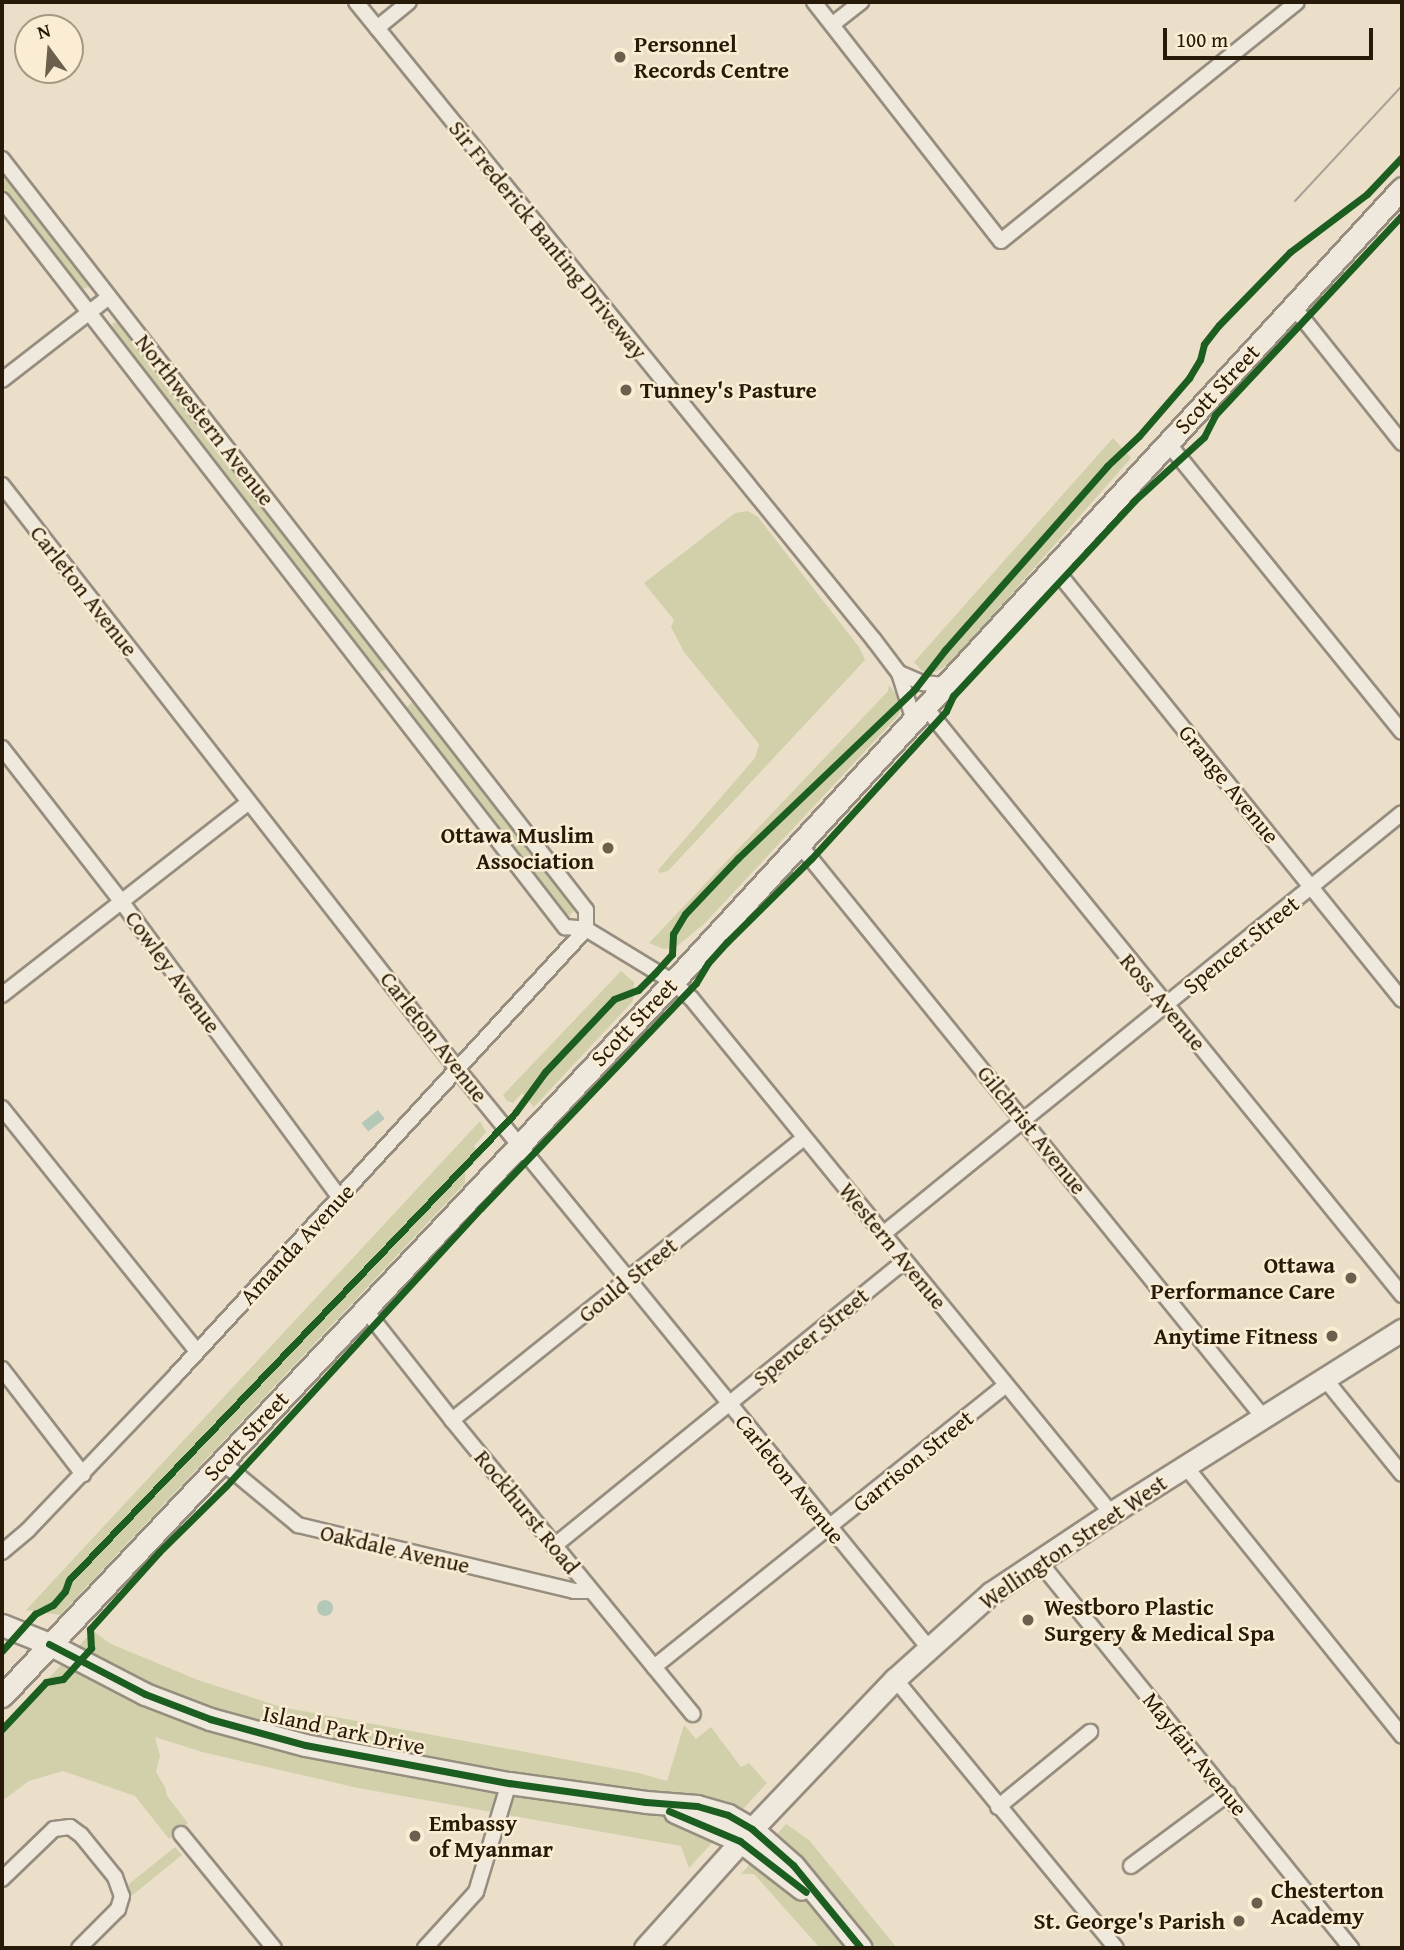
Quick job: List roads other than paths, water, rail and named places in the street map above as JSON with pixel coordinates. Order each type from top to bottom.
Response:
[{"type":"main road","name":"Scott Street","points":[[2,1696],[673,982],[1402,188]]},
{"type":"main road","name":"Wellington Street West","points":[[645,1948],[746,1835],[895,1679],[990,1593],[1111,1513],[1402,1330]]},
{"type":"main road","name":"Island Park Drive","points":[[6,1627],[49,1644],[145,1694],[210,1719],[305,1745],[509,1783],[646,1802],[719,1829],[746,1835],[826,1906],[861,1948]]},
{"type":"street","name":"Sir Frederick Banting Driveway","points":[[356,2],[874,640],[900,673],[920,714]]},
{"type":"street","points":[[377,28],[409,2]]},
{"type":"street","points":[[814,2],[1001,241],[1297,2]]},
{"type":"street","points":[[833,24],[861,2]]},
{"type":"street","name":"Northwestern Avenue","points":[[2,159],[586,910],[586,929]]},
{"type":"street","name":"Northwestern Avenue","points":[[2,200],[565,928],[586,929],[673,982]]},
{"type":"street","points":[[2,380],[109,298]]},
{"type":"street","points":[[1293,306],[1402,443]]},
{"type":"street","points":[[1167,442],[1402,732]]},
{"type":"street","name":"Carleton Avenue","points":[[2,485],[458,1070],[928,1647]]},
{"type":"street","name":"Grange Avenue","points":[[1055,569],[1402,1000]]},
{"type":"street","points":[[900,673],[923,683],[948,685]]},
{"type":"street","points":[[387,697],[407,681]]},
{"type":"street","name":"Ross Avenue","points":[[920,714],[1165,1006],[1402,1295]]},
{"type":"street","name":"Cowley Avenue","points":[[2,748],[121,901],[340,1198]]},
{"type":"street","points":[[2,995],[249,802]]},
{"type":"street","name":"Spencer Street","points":[[883,1234],[1402,813]]},
{"type":"street","name":"Gilchrist Avenue","points":[[799,844],[1263,1417]]},
{"type":"street","name":"Amanda Avenue","points":[[2,1552],[28,1530],[83,1474],[586,929]]},
{"type":"street","name":"Western Avenue","points":[[673,982],[691,998],[1111,1513]]},
{"type":"street","points":[[2,1108],[197,1351]]},
{"type":"street","name":"Gould Street","points":[[452,1420],[804,1138]]},
{"type":"street","name":"Spencer Street","points":[[554,1546],[905,1261]]},
{"type":"street","name":"Rockhurst Road","points":[[364,1308],[590,1591],[693,1714]]},
{"type":"street","points":[[2,1369],[83,1474]]},
{"type":"street","points":[[1325,1379],[1402,1474]]},
{"type":"street","name":"Garrison Street","points":[[654,1667],[1006,1385]]},
{"type":"street","name":"Oakdale Avenue","points":[[222,1462],[298,1525],[573,1591],[590,1591]]},
{"type":"street","points":[[1186,1467],[1402,1736]]},
{"type":"street","name":"Mayfair Avenue","points":[[1038,1560],[1352,1948]]},
{"type":"street","points":[[895,1679],[1116,1948]]},
{"type":"street","points":[[998,1807],[1090,1732]]},
{"type":"street","points":[[425,1948],[475,1892],[509,1783]]},
{"type":"street","points":[[1131,1866],[1228,1794]]},
{"type":"street","points":[[2,1879],[54,1829],[69,1827],[81,1835],[115,1877],[122,1896],[118,1909],[79,1948]]},
{"type":"street","points":[[181,1834],[274,1948]]},
{"type":"tram line","points":[[1295,201],[1402,86]]},
{"type":"place","name":"Personnel Records Centre","points":[[620,57]]},
{"type":"place","name":"Tunney's Pasture","points":[[626,390]]},
{"type":"place","name":"Ottawa Muslim Association","points":[[608,848]]},
{"type":"place","name":"Ottawa Performance Care","points":[[1351,1278]]},
{"type":"place","name":"Anytime Fitness","points":[[1332,1336]]},
{"type":"place","name":"Westboro Plastic Surgery & Medical Spa","points":[[1028,1620]]},
{"type":"place","name":"Embassy of Myanmar","points":[[415,1836]]},
{"type":"place","name":"Chesterton Academy","points":[[1257,1903]]},
{"type":"place","name":"St. George's Parish","points":[[1239,1921]]}]
